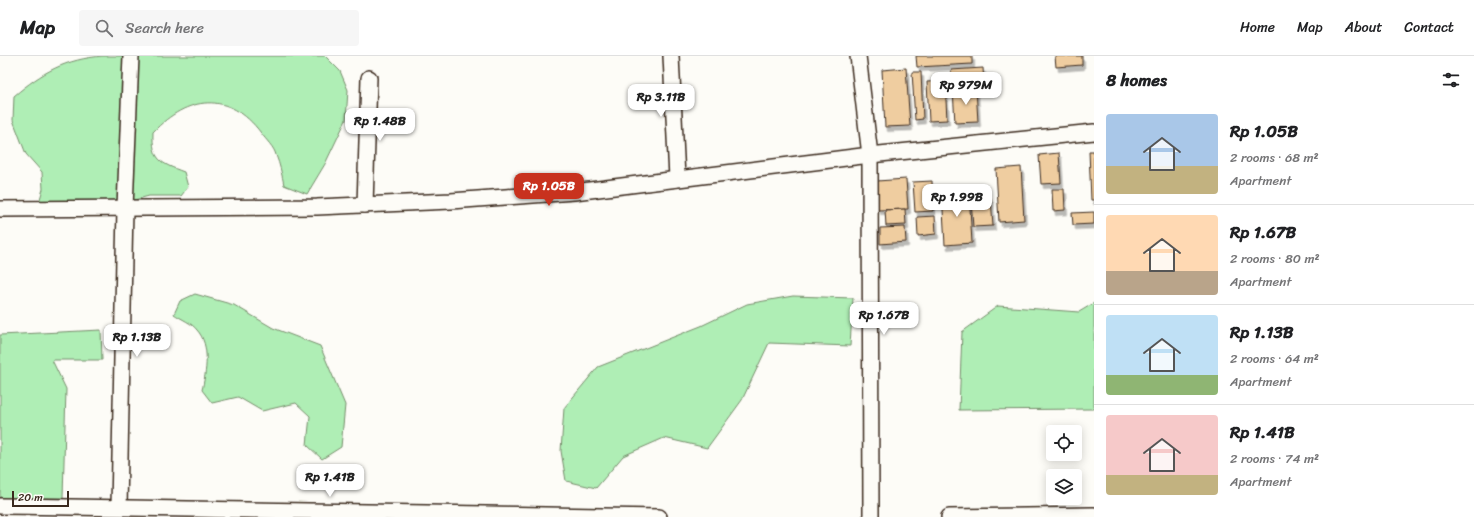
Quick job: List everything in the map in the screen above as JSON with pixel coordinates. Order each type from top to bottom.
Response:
[{"type":"street","points":[[119,507],[131,56]]},
{"type":"street","points":[[671,56],[677,178]]},
{"type":"street","points":[[858,56],[870,155],[871,517]]},
{"type":"street","points":[[365,205],[369,78]]},
{"type":"street","points":[[0,209],[365,205],[450,201],[574,192],[870,155],[1094,132]]},
{"type":"street","points":[[0,506],[659,517]]},
{"type":"street","points":[[949,517],[1094,515]]},
{"type":"green space","points":[[103,56],[325,56],[340,71],[348,90],[346,120],[325,164],[307,194],[284,185],[280,166],[274,149],[249,119],[222,104],[208,103],[194,105],[180,111],[166,120],[153,132],[154,149],[159,159],[163,163],[184,172],[188,187],[181,196],[149,196],[105,208],[37,209],[43,189],[42,172],[26,154],[13,120],[14,96],[35,80],[55,68],[77,60]]},
{"type":"green space","points":[[195,294],[234,305],[273,328],[320,346],[345,405],[341,447],[322,459],[307,445],[310,416],[296,403],[262,411],[238,397],[212,403],[202,390],[206,368],[206,351],[204,343],[197,330],[192,325],[174,314],[180,301]]},
{"type":"green space","points":[[793,296],[853,298],[850,346],[769,343],[742,400],[707,448],[664,438],[623,456],[596,488],[566,481],[561,451],[564,408],[598,367],[701,326],[747,304]]},
{"type":"green space","points":[[1094,303],[1094,409],[959,410],[962,332],[998,306],[1079,312]]},
{"type":"green space","points":[[101,330],[102,360],[52,360],[66,389],[63,498],[0,498],[0,335]]},
{"type":"building","points":[[916,56],[972,56],[972,64],[917,67]]},
{"type":"building","points":[[1055,56],[1082,56],[1082,65],[1056,67]]},
{"type":"building","points":[[906,68],[910,126],[885,127],[882,70]]},
{"type":"building","points":[[983,68],[984,84],[952,86],[951,70]]},
{"type":"building","points":[[912,72],[921,72],[923,119],[915,120]]},
{"type":"building","points":[[945,81],[947,120],[929,121],[927,82]]},
{"type":"building","points":[[976,88],[978,122],[955,123],[953,89]]},
{"type":"building","points":[[1089,151],[1094,151],[1094,200],[1091,200]]},
{"type":"building","points":[[1059,153],[1061,183],[1041,184],[1039,155]]},
{"type":"building","points":[[1021,167],[1024,220],[999,222],[996,169]]},
{"type":"building","points":[[906,179],[908,209],[878,210],[877,181]]},
{"type":"building","points":[[932,181],[933,211],[915,212],[913,182]]},
{"type":"building","points":[[1052,189],[1064,189],[1065,210],[1053,211]]},
{"type":"building","points":[[969,191],[972,243],[945,245],[942,192]]},
{"type":"building","points":[[991,198],[993,226],[973,227],[971,199]]},
{"type":"building","points":[[905,209],[906,225],[886,226],[885,210]]},
{"type":"building","points":[[1094,212],[1094,224],[1073,225],[1072,213]]},
{"type":"building","points":[[935,216],[936,234],[918,236],[917,217]]},
{"type":"building","points":[[905,227],[906,242],[880,244],[880,228]]}]
